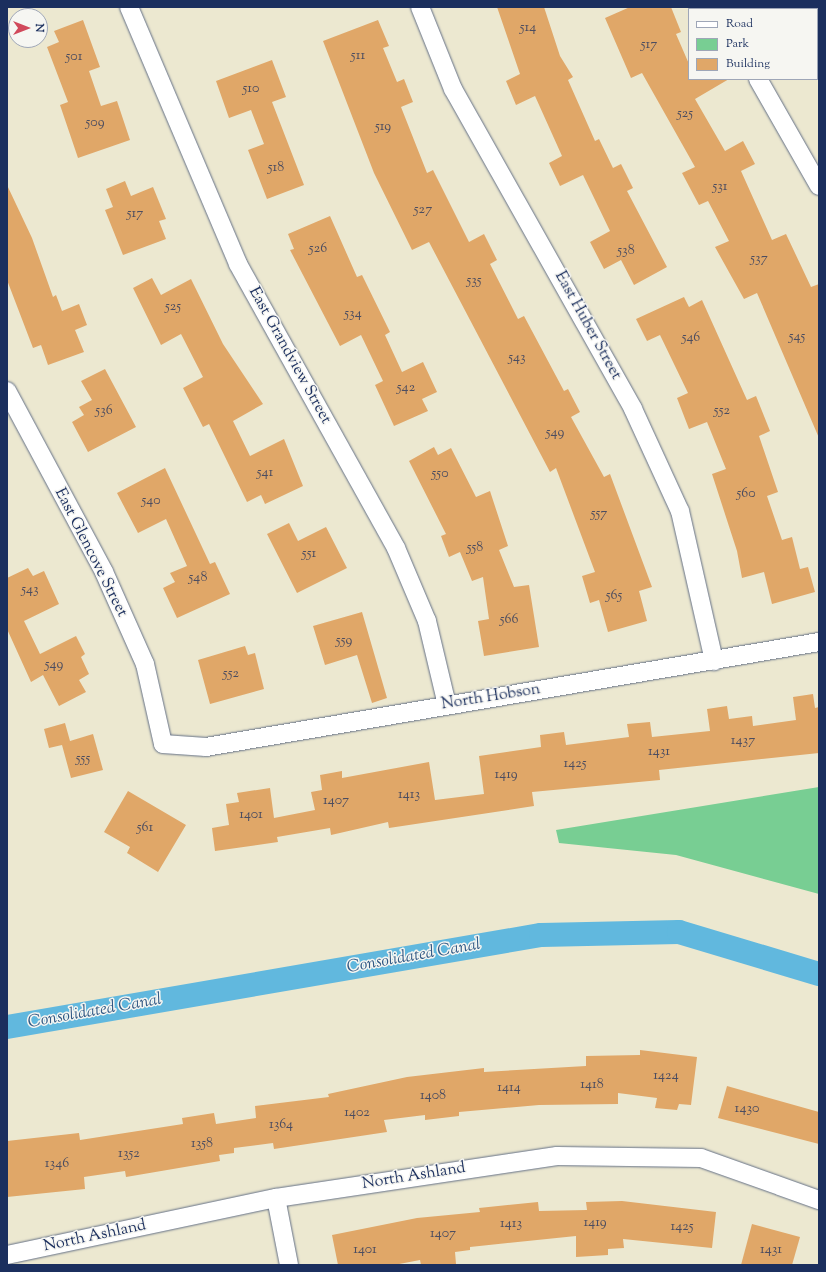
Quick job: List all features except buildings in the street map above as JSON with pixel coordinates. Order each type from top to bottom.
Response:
[{"type":"street","name":"East Grandview Street","points":[[129,7],[238,264],[396,548],[427,621],[447,705]]},
{"type":"street","name":"East Huber Street","points":[[420,7],[453,89],[633,409],[677,504],[714,661]]},
{"type":"street","points":[[759,80],[819,186]]},
{"type":"street","name":"East Glencove Street","points":[[7,391],[104,572],[145,664],[163,744]]},
{"type":"street","name":"North Hobson","points":[[163,744],[206,747],[819,642]]},
{"type":"street","name":"North Ashland","points":[[12,1258],[276,1198],[557,1156],[701,1158],[819,1200]]},
{"type":"street","points":[[276,1198],[289,1265]]},
{"type":"green space","points":[[819,787],[819,894],[676,855],[559,843],[556,830]]},
{"type":"waterway","name":"Consolidated Canal","points":[[7,1027],[541,935],[679,932],[819,974]]}]
